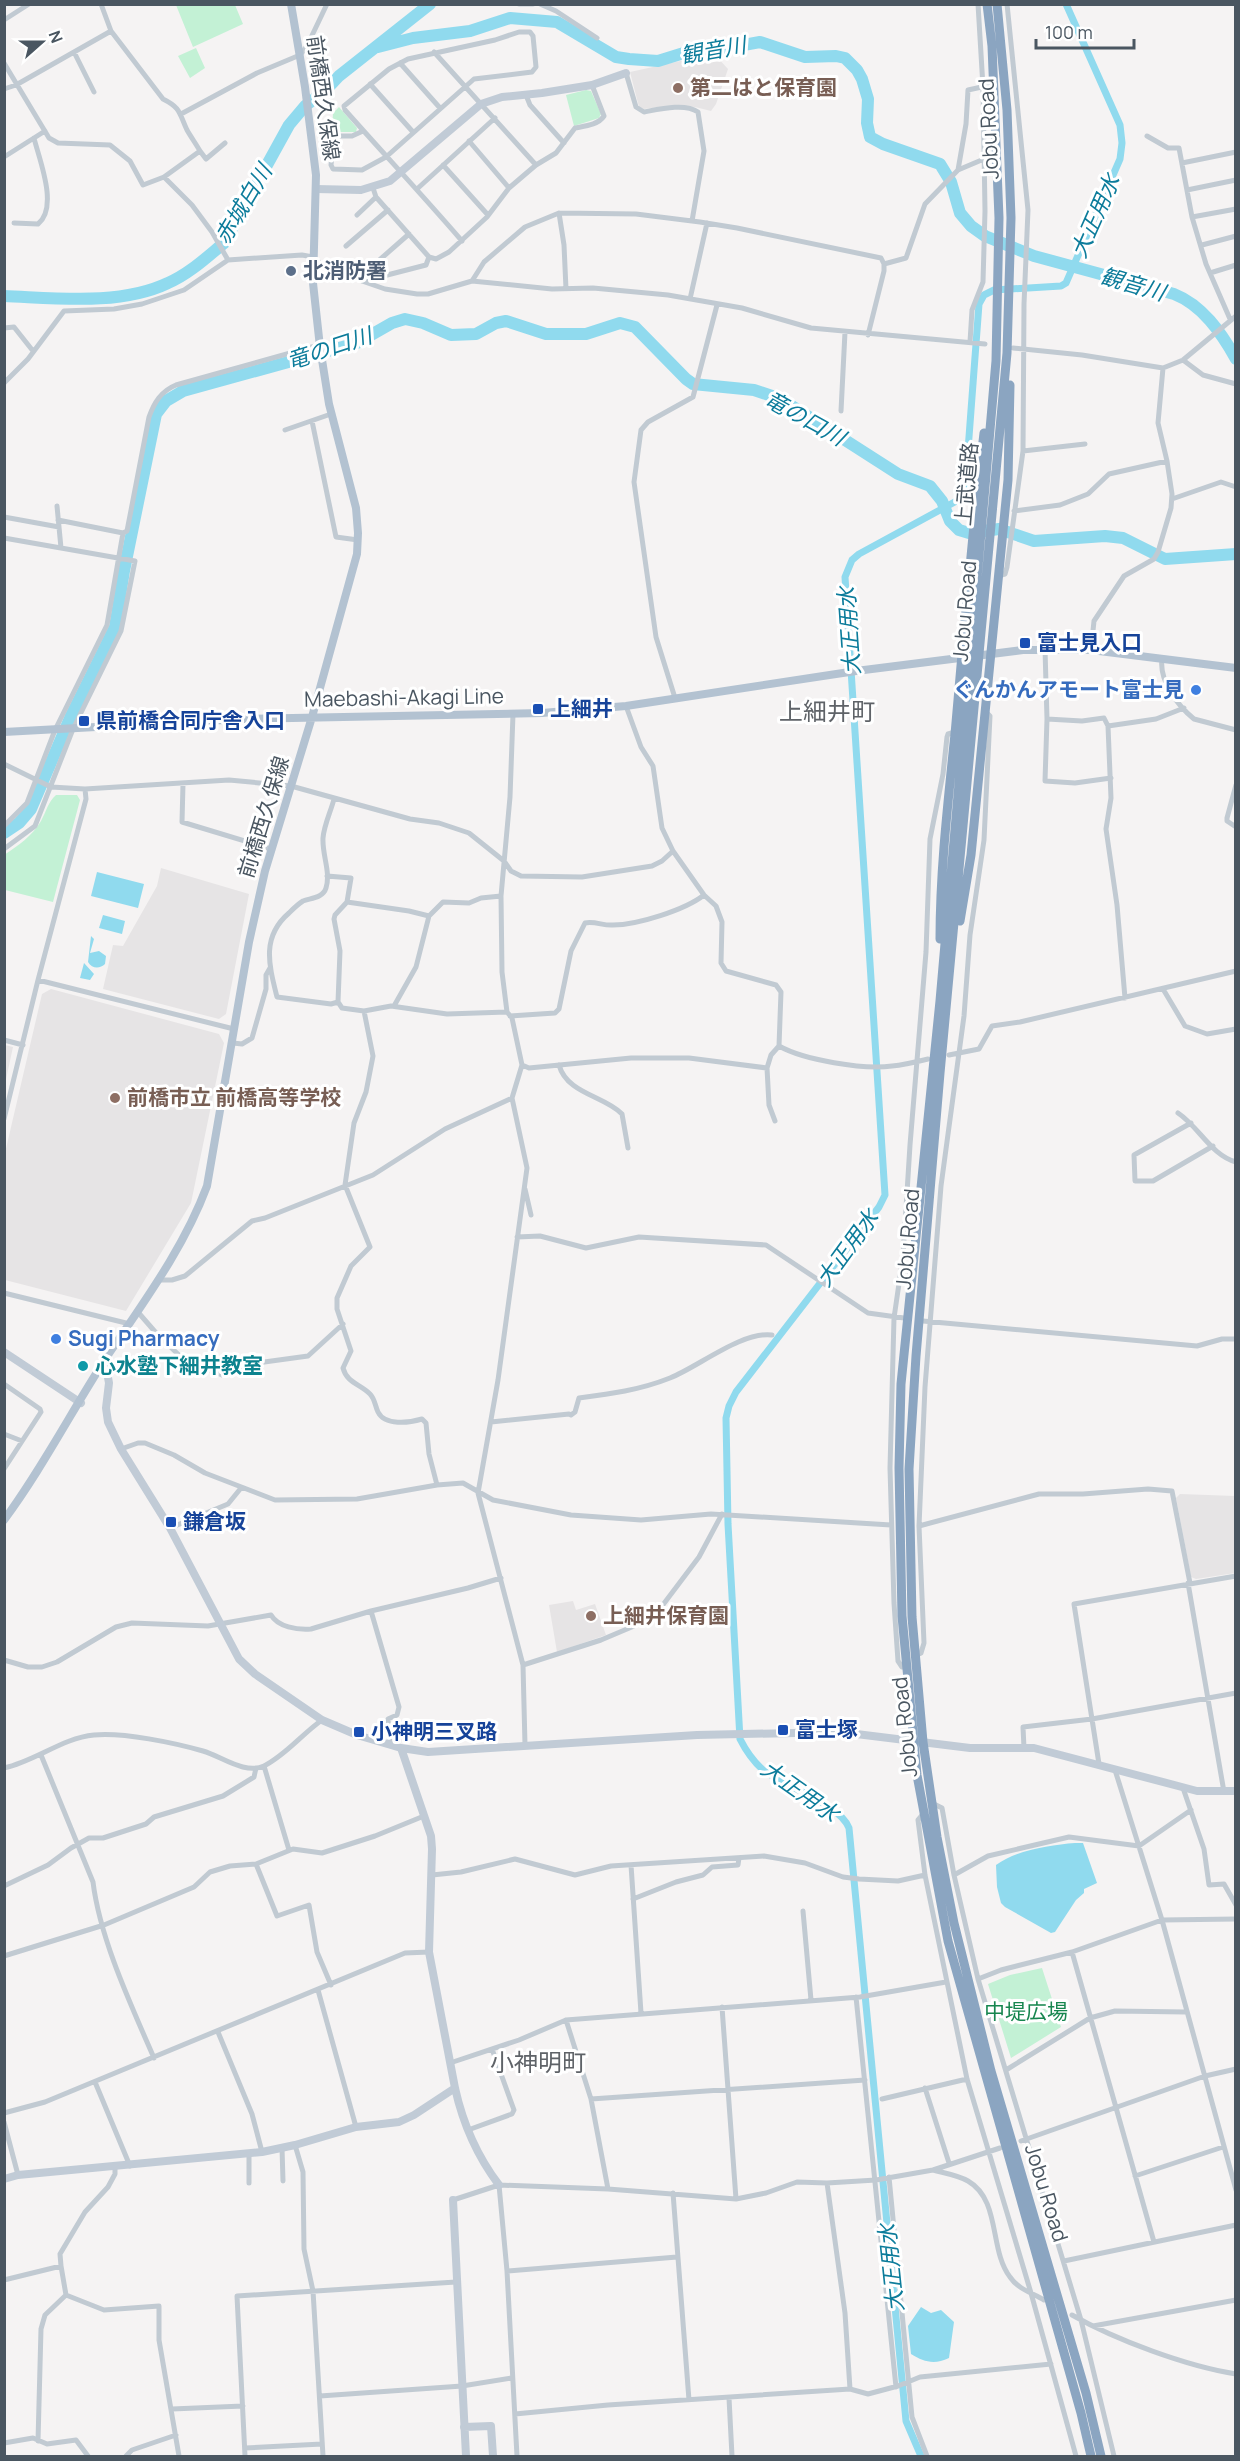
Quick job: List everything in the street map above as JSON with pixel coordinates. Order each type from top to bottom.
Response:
[{"type":"highway","points":[[944,1003],[942,858],[972,542],[983,515],[984,427],[996,360],[999,218],[992,46],[987,4]]},
{"type":"highway","name":"Jobu Road","points":[[998,4],[1007,110],[1011,218],[1010,350],[983,515],[986,534],[944,1003],[917,1345],[909,1469],[912,1617],[924,1813],[948,1941],[1076,2392],[1091,2457]]},
{"type":"highway","points":[[944,1003],[971,855],[1010,438],[1010,350]]},
{"type":"highway","name":"Jobu Road","points":[[944,1003],[901,1384],[900,1551],[906,1667],[943,1871],[967,1977],[1004,2116],[1086,2393],[1101,2457]]},
{"type":"main road","name":"前橋西久保線","points":[[4,1521],[158,1280],[196,1214],[207,1186],[249,942],[272,849],[312,717],[357,554],[356,508],[331,414],[319,346],[313,283],[316,189],[305,89],[291,4]]},
{"type":"main road","name":"Maebashi-Akagi Line","points":[[57,730],[312,717],[513,714],[626,706],[991,652],[1045,649],[1091,650],[1236,668]]},
{"type":"main road","points":[[4,732],[57,730]]},
{"type":"street","points":[[4,20],[29,4]]},
{"type":"street","points":[[101,4],[111,31],[163,99],[175,105],[187,130],[206,159],[225,143]]},
{"type":"street","points":[[181,114],[257,74],[300,55],[307,46],[327,4]]},
{"type":"street","points":[[519,4],[533,4]]},
{"type":"street","points":[[540,4],[556,11],[597,38]]},
{"type":"street","points":[[971,342],[972,310],[982,282],[984,243],[983,87],[978,4]]},
{"type":"street","points":[[998,576],[1005,574],[1023,451],[1024,304],[1028,210],[1007,4]]},
{"type":"street","points":[[4,89],[16,85],[111,31]]},
{"type":"street","points":[[363,131],[352,136],[336,136],[333,139],[331,165],[333,169],[362,170],[386,157],[474,79],[532,72],[536,67],[530,32],[519,32],[399,63],[388,69],[344,106],[345,111],[363,131],[386,157],[402,172],[462,241]]},
{"type":"street","points":[[74,52],[94,92]]},
{"type":"street","points":[[435,52],[536,165]]},
{"type":"street","points":[[4,63],[49,138],[58,143],[110,145],[130,162],[143,185],[164,177],[200,152]]},
{"type":"street","points":[[399,63],[440,108]]},
{"type":"street","points":[[316,189],[361,190],[390,181],[482,104],[502,97],[592,85],[626,73],[636,106],[644,112],[667,108],[694,109],[698,112],[704,151],[692,221]]},
{"type":"street","points":[[1009,82],[1016,81]]},
{"type":"street","points":[[370,84],[413,132]]},
{"type":"street","points":[[373,188],[376,197],[429,257],[436,259],[462,241],[489,215],[510,188],[536,165],[556,153],[575,128],[601,120],[604,116],[592,85]]},
{"type":"street","points":[[958,170],[966,124],[968,90],[991,85]]},
{"type":"street","points":[[526,95],[530,105],[564,142]]},
{"type":"street","points":[[417,189],[495,118]]},
{"type":"street","points":[[4,157],[45,131]]},
{"type":"street","points":[[1010,350],[1025,349],[1082,355],[1163,368],[1184,360],[1233,317],[1210,273],[1192,217],[1179,148],[1168,148],[1147,136]]},
{"type":"street","points":[[14,223],[38,224],[44,220],[47,206],[45,172],[34,138]]},
{"type":"street","points":[[469,141],[510,188]]},
{"type":"street","points":[[1182,163],[1236,152]]},
{"type":"street","points":[[885,264],[906,258],[920,212],[925,204],[958,170],[984,159]]},
{"type":"street","points":[[443,165],[489,215]]},
{"type":"street","points":[[164,177],[192,205],[228,259]]},
{"type":"street","points":[[1187,190],[1236,180]]},
{"type":"street","points":[[357,215],[376,197]]},
{"type":"street","points":[[1192,217],[1236,209]]},
{"type":"street","points":[[346,246],[388,210]]},
{"type":"street","points":[[559,213],[564,245],[566,289]]},
{"type":"street","points":[[472,281],[484,262],[525,227],[559,213],[636,214],[707,223],[878,257],[883,260],[885,264],[868,335]]},
{"type":"street","points":[[690,299],[707,223]]},
{"type":"street","points":[[362,281],[368,270],[409,234]]},
{"type":"street","points":[[1202,245],[1236,236]]},
{"type":"street","points":[[4,383],[64,311],[114,309],[142,304],[184,290],[228,259],[302,255],[313,257],[321,264],[385,289],[417,294],[428,294],[472,281],[566,289],[604,289],[690,299],[742,308],[811,328],[982,344]]},
{"type":"street","points":[[362,281],[426,265],[429,257]]},
{"type":"street","points":[[1210,273],[1236,265]]},
{"type":"street","points":[[675,698],[656,637],[634,482],[641,430],[648,422],[693,397],[717,305]]},
{"type":"street","points":[[4,328],[14,327],[33,351]]},
{"type":"street","points":[[841,411],[845,332]]},
{"type":"street","points":[[4,826],[27,803],[57,730],[107,625],[121,559],[123,533],[127,531],[149,417],[154,402],[176,385],[319,346]]},
{"type":"street","points":[[1184,360],[1203,375],[1236,384]]},
{"type":"street","points":[[1091,650],[1094,621],[1118,584],[1130,571],[1154,559],[1158,552],[1172,499],[1167,460],[1158,423],[1163,368]]},
{"type":"street","points":[[285,430],[331,414]]},
{"type":"street","points":[[312,421],[336,537],[358,540]]},
{"type":"street","points":[[1023,451],[1085,444]]},
{"type":"street","points":[[1014,511],[1060,505],[1088,494],[1109,474],[1167,460]]},
{"type":"street","points":[[1172,499],[1221,482],[1236,487]]},
{"type":"street","points":[[57,506],[61,548]]},
{"type":"street","points":[[4,518],[59,527]]},
{"type":"street","points":[[58,520],[123,533]]},
{"type":"street","points":[[4,538],[135,561],[121,631],[72,729],[35,826],[4,849]]},
{"type":"street","points":[[1045,649],[1047,719],[1045,781],[1075,783],[1111,778]]},
{"type":"street","points":[[1162,659],[1161,665],[1166,683],[1194,719],[1236,730]]},
{"type":"street","points":[[626,706],[640,747],[653,766],[656,804],[662,828],[673,851],[704,895],[716,906],[722,922],[721,963],[726,971],[777,985],[781,992],[779,1046],[771,1055],[767,1068],[768,1095],[775,1121]]},
{"type":"street","points":[[1108,726],[1156,719],[1184,708]]},
{"type":"street","points":[[915,1656],[921,1653],[924,1643],[919,1526],[927,1322],[941,1186],[964,1016],[970,934],[986,816],[990,716],[985,711]]},
{"type":"street","points":[[513,714],[510,797],[501,896],[502,972],[509,1014],[522,1065],[512,1098],[527,1168],[491,1422],[478,1493],[523,1665],[525,1745]]},
{"type":"street","points":[[1047,719],[1082,721],[1104,718],[1108,726],[1111,778],[1106,829],[1117,905],[1125,998]]},
{"type":"street","points":[[906,1667],[902,1667],[898,1661],[891,1525],[894,1318],[903,1256],[926,952],[930,839],[943,774],[947,737],[948,734],[955,732]]},
{"type":"street","points":[[4,764],[51,787],[85,789],[229,780],[291,786],[334,799],[449,826],[469,834],[504,861],[512,872],[521,876],[582,877],[652,866],[673,851]]},
{"type":"street","points":[[183,784],[182,822],[272,849]]},
{"type":"street","points":[[1236,785],[1227,818],[1227,821],[1236,827]]},
{"type":"street","points":[[4,1119],[86,799],[85,789]]},
{"type":"street","points":[[334,799],[323,837],[326,890],[320,896],[301,902],[280,920],[273,931],[270,943],[270,968],[277,997],[331,1004],[338,1002]]},
{"type":"street","points":[[327,876],[351,878],[347,902],[335,915],[334,920],[340,951],[338,1002],[342,1008],[364,1011],[394,1006],[447,1014],[555,1013],[559,1009],[571,951],[585,923],[612,926],[658,916],[698,900],[704,895]]},
{"type":"street","points":[[394,1006],[416,967],[429,916],[443,902],[469,903],[481,898],[501,896]]},
{"type":"street","points":[[347,902],[409,910],[429,916]]},
{"type":"street","points":[[233,1043],[242,1044],[252,1038],[266,989],[266,975],[270,968]]},
{"type":"street","points":[[949,1055],[979,1049],[992,1026],[1020,1022],[1236,971]]},
{"type":"street","points":[[38,980],[235,1029]]},
{"type":"street","points":[[1163,989],[1185,1026],[1207,1034],[1236,1029]]},
{"type":"street","points":[[364,1011],[373,1056],[366,1092],[354,1123],[345,1185],[370,1247],[351,1266],[337,1298],[338,1309],[351,1351],[343,1368],[346,1377],[370,1394],[378,1413],[384,1417],[404,1424],[422,1419],[426,1423],[429,1454],[436,1485]]},
{"type":"street","points":[[4,1040],[22,1045]]},
{"type":"street","points":[[779,1046],[801,1056],[873,1066],[928,1059]]},
{"type":"street","points":[[522,1065],[529,1068],[631,1058],[689,1058],[767,1068]]},
{"type":"street","points":[[559,1065],[561,1072],[574,1085],[622,1114],[628,1148]]},
{"type":"street","points":[[158,1280],[172,1280],[185,1276],[252,1221],[266,1218],[373,1175],[445,1130],[512,1098]]},
{"type":"street","points":[[1178,1113],[1191,1123],[1223,1159],[1236,1162]]},
{"type":"street","points":[[1191,1123],[1134,1155],[1135,1182],[1153,1181],[1213,1146]]},
{"type":"street","points":[[524,1188],[531,1215]]},
{"type":"street","points":[[518,1237],[540,1236],[586,1248],[639,1237],[766,1245],[819,1278],[868,1313],[904,1318]]},
{"type":"street","points":[[4,1293],[130,1324]]},
{"type":"street","points":[[137,1311],[183,1359],[222,1375],[257,1363],[308,1356],[343,1324]]},
{"type":"street","points":[[927,1322],[1197,1346],[1222,1339],[1236,1339]]},
{"type":"street","points":[[491,1422],[569,1414],[571,1416],[575,1412],[579,1398],[641,1389],[672,1377],[742,1341],[765,1334],[772,1335]]},
{"type":"street","points":[[4,1352],[81,1403]]},
{"type":"street","points":[[105,1360],[109,1383],[106,1408],[108,1422],[121,1449],[170,1528],[231,1648],[255,1674],[322,1720],[357,1735],[401,1748],[428,1752],[744,1733],[840,1732],[970,1748],[1024,1748],[1056,1753],[1183,1788],[1236,1791]]},
{"type":"street","points":[[4,1384],[42,1412],[4,1469]]},
{"type":"street","points":[[4,1434],[22,1441]]},
{"type":"street","points":[[121,1449],[145,1443],[174,1455],[205,1473],[275,1500],[357,1499],[436,1485],[463,1483],[493,1500],[571,1515],[641,1520],[734,1515],[891,1525]]},
{"type":"street","points":[[170,1528],[228,1504],[242,1488]]},
{"type":"street","points":[[919,1526],[1039,1494],[1083,1494],[1148,1489],[1172,1491],[1224,1792]]},
{"type":"street","points":[[523,1665],[601,1640],[653,1618],[699,1557],[723,1515]]},
{"type":"street","points":[[1099,1764],[1074,1604],[1236,1576]]},
{"type":"street","points":[[4,1660],[28,1667],[42,1667],[57,1662],[116,1628],[132,1623],[208,1626],[271,1615],[278,1623],[301,1630],[311,1629],[371,1611],[501,1578]]},
{"type":"street","points":[[371,1611],[399,1707],[397,1715],[388,1719],[390,1744]]},
{"type":"street","points":[[1024,1748],[1023,1727],[1092,1719],[1236,1693]]},
{"type":"street","points":[[4,1768],[22,1764],[68,1741],[93,1735],[114,1734],[204,1751],[237,1765],[256,1768],[264,1766],[292,1746],[322,1720]]},
{"type":"street","points":[[401,1748],[432,1843],[429,1952],[455,2088],[468,2130],[486,2168],[499,2185],[507,2271],[517,2457]]},
{"type":"street","points":[[41,1755],[93,1882],[95,1897],[121,1979],[154,2058]]},
{"type":"street","points":[[264,1766],[289,1850]]},
{"type":"street","points":[[4,1886],[48,1865],[89,1838],[103,1838],[146,1824],[154,1817],[223,1796],[254,1777],[256,1768]]},
{"type":"street","points":[[1115,1770],[1162,1920],[1236,2190]]},
{"type":"street","points":[[1183,1788],[1204,1849],[1209,1885],[1224,1884],[1236,1905]]},
{"type":"street","points":[[932,1803],[942,1808],[954,1875],[978,1979],[1024,2140],[1082,2320],[1114,2457]]},
{"type":"street","points":[[954,1875],[988,1856],[1069,1837],[1139,1846],[1191,1810]]},
{"type":"street","points":[[924,1813],[918,1820],[925,1875],[967,2079],[1052,2364],[1076,2457]]},
{"type":"street","points":[[4,1956],[104,1925],[194,1887],[210,1872],[230,1866],[256,1864],[289,1850],[322,1853],[375,1836],[424,1816]]},
{"type":"street","points":[[432,1875],[461,1872],[515,1859],[575,1875],[611,1866],[764,1856],[805,1863],[859,1879],[898,1881],[925,1875]]},
{"type":"street","points":[[633,1899],[676,1882],[703,1875],[712,1867],[738,1864],[739,1858]]},
{"type":"street","points":[[256,1864],[277,1916],[309,1905],[316,1952],[331,1984]]},
{"type":"street","points":[[631,1865],[641,2013]]},
{"type":"street","points":[[803,1911],[811,2000]]},
{"type":"street","points":[[978,1979],[1000,1970],[1072,1952],[1162,1920],[1236,1919]]},
{"type":"street","points":[[4,2113],[45,2102],[405,1953],[429,1952]]},
{"type":"street","points":[[1072,1952],[1154,2242]]},
{"type":"street","points":[[450,2063],[519,2040],[566,2020],[869,1996],[946,1982]]},
{"type":"street","points":[[318,1990],[356,2127]]},
{"type":"street","points":[[858,1997],[897,2387]]},
{"type":"street","points":[[722,2007],[736,2199]]},
{"type":"street","points":[[1005,2070],[1090,2018],[1115,2011],[1186,2012]]},
{"type":"street","points":[[566,2020],[591,2099],[608,2189]]},
{"type":"street","points":[[218,2032],[252,2114],[262,2152]]},
{"type":"street","points":[[468,2130],[512,2114],[514,2110],[492,2049]]},
{"type":"street","points":[[1024,2140],[1205,2076],[1236,2069]]},
{"type":"street","points":[[882,2099],[967,2079]]},
{"type":"street","points":[[591,2099],[865,2080]]},
{"type":"street","points":[[95,2082],[130,2166]]},
{"type":"street","points":[[4,2179],[18,2175],[130,2166],[282,2148],[356,2127],[399,2122],[414,2115],[455,2088]]},
{"type":"street","points":[[925,2088],[949,2163]]},
{"type":"street","points":[[4,2122],[18,2175]]},
{"type":"street","points":[[295,2145],[303,2172],[304,2249],[313,2291],[323,2457]]},
{"type":"street","points":[[1135,2176],[1223,2147]]},
{"type":"street","points":[[282,2148],[283,2181]]},
{"type":"street","points":[[466,2457],[453,2200],[499,2185],[608,2189],[736,2199],[766,2193],[797,2182],[876,2180],[933,2170],[1000,2148]]},
{"type":"street","points":[[249,2153],[249,2183]]},
{"type":"street","points":[[66,2295],[60,2254],[85,2212],[108,2187],[115,2174],[115,2167]]},
{"type":"street","points":[[933,2170],[967,2180],[982,2193],[1008,2275],[1024,2291],[1044,2300]]},
{"type":"street","points":[[888,2177],[906,2383],[912,2417],[927,2457]]},
{"type":"street","points":[[827,2183],[845,2313],[850,2389]]},
{"type":"street","points":[[673,2193],[689,2400]]},
{"type":"street","points":[[1064,2261],[1236,2225]]},
{"type":"street","points":[[507,2271],[677,2257]]},
{"type":"street","points":[[4,2280],[61,2266]]},
{"type":"street","points":[[245,2457],[237,2296],[456,2282]]},
{"type":"street","points":[[66,2295],[105,2310],[159,2306],[159,2340],[179,2457]]},
{"type":"street","points":[[38,2441],[41,2329],[45,2314],[66,2295]]},
{"type":"street","points":[[1093,2326],[1236,2300]]},
{"type":"street","points":[[1072,2315],[1121,2338],[1212,2370],[1236,2374]]},
{"type":"street","points":[[516,2414],[850,2389],[868,2394],[897,2387],[920,2377],[1052,2364]]},
{"type":"street","points":[[320,2396],[462,2386],[513,2378]]},
{"type":"street","points":[[729,2398],[732,2457]]},
{"type":"street","points":[[172,2409],[243,2406]]},
{"type":"street","points":[[464,2427],[491,2426],[492,2457]]},
{"type":"street","points":[[126,2457],[132,2450],[176,2435]]},
{"type":"street","points":[[4,2443],[33,2438],[47,2444],[76,2440],[88,2457]]},
{"type":"street","points":[[245,2448],[322,2444]]},
{"type":"shaded area","name":"第二はと保育園","points":[[717,57],[728,69],[716,104],[711,111],[695,107],[669,106],[644,109],[639,107],[630,72],[685,60]]},
{"type":"shaded area","points":[[161,868],[249,894],[226,1014],[219,1019],[103,989],[113,945],[123,946],[157,886]]},
{"type":"shaded area","name":"前橋市立 前橋高等学校","points":[[51,989],[219,1034],[224,1043],[191,1203],[126,1311],[5,1280],[5,1153],[42,994]]},
{"type":"shaded area","points":[[4,1045],[13,1047],[5,1084]]},
{"type":"shaded area","points":[[1180,1494],[1235,1496],[1235,1573],[1196,1579],[1191,1577],[1176,1498]]},
{"type":"shaded area","points":[[573,1601],[576,1610],[595,1604],[606,1635],[557,1652],[549,1605]]},
{"type":"green space","points":[[176,5],[235,5],[243,24],[193,47]]},
{"type":"green space","points":[[196,48],[205,68],[190,78],[178,56]]},
{"type":"green space","points":[[591,91],[601,114],[599,118],[574,126],[566,95]]},
{"type":"green space","points":[[339,107],[357,128],[356,132],[332,132],[333,113]]},
{"type":"green space","points":[[56,795],[77,795],[80,800],[53,902],[5,890],[4,855],[34,831]]},
{"type":"green space","name":"中堤広場","points":[[1042,1968],[1061,2027],[1011,2058],[988,1984],[1010,1975]]},
{"type":"water","points":[[97,872],[144,884],[138,908],[91,896]]},
{"type":"water","points":[[103,915],[125,921],[122,934],[99,928]]},
{"type":"water","points":[[91,936],[94,939],[90,953],[99,951],[106,956],[105,964],[101,967],[94,967],[88,962]]},
{"type":"water","points":[[84,963],[94,974],[90,980],[80,978]]},
{"type":"water","points":[[1083,1843],[1097,1883],[1084,1889],[1084,1893],[1076,1900],[1055,1932],[1051,1933],[1001,1903],[997,1887],[996,1865],[1024,1852]]},
{"type":"water","points":[[921,2307],[931,2313],[941,2310],[954,2322],[949,2358],[929,2362],[911,2354],[908,2326]]},
{"type":"waterway","name":"赤城白川","points":[[4,296],[66,299],[109,298],[149,290],[168,283],[190,270],[224,243],[289,125],[305,106],[430,4]]},
{"type":"waterway","name":"大正用水","points":[[921,2456],[906,2421],[849,1828],[844,1819],[835,1811],[763,1770],[750,1756],[740,1739],[728,1524],[726,1418],[736,1392],[879,1207],[885,1195],[845,577],[852,560],[859,554],[962,498],[965,490],[979,304],[984,295],[994,290],[1061,286],[1066,283],[1120,159],[1122,143],[1120,125],[1066,4]]},
{"type":"waterway","name":"観音川","points":[[378,47],[413,38],[470,31],[510,18],[557,22],[616,57],[629,59],[658,61],[687,52],[716,50],[760,42],[805,57],[845,58],[862,79],[868,99],[867,123],[870,137],[883,144],[940,164],[951,182],[960,213],[971,226],[985,236],[1034,256],[1174,294],[1184,299],[1210,320],[1236,359]]},
{"type":"waterway","name":"竜の口川","points":[[4,833],[19,823],[31,809],[70,718],[115,627],[156,414],[166,401],[183,391],[357,343],[392,323],[405,319],[423,323],[451,335],[476,334],[496,323],[506,321],[546,334],[586,334],[620,323],[635,327],[693,384],[754,390],[781,399],[898,474],[930,486],[942,501],[950,521],[959,530],[969,533],[999,529],[1034,541],[1105,536],[1123,538],[1165,559],[1236,554]]},
{"type":"place","name":"第二はと保育園","points":[[678,88]]},
{"type":"place","name":"北消防署","points":[[291,271]]},
{"type":"place","name":"富士見入口","points":[[1025,643]]},
{"type":"place","name":"ぐんかんアモート富士見","points":[[1196,690]]},
{"type":"place","name":"上細井","points":[[538,709]]},
{"type":"place","name":"県前橋合同庁舎入口","points":[[84,721]]},
{"type":"place","name":"前橋市立 前橋高等学校","points":[[115,1098]]},
{"type":"place","name":"Sugi Pharmacy","points":[[56,1339]]},
{"type":"place","name":"心水塾下細井教室","points":[[83,1366]]},
{"type":"place","name":"鎌倉坂","points":[[171,1522]]},
{"type":"place","name":"上細井保育園","points":[[591,1616]]},
{"type":"place","name":"富士塚","points":[[783,1730]]},
{"type":"place","name":"小神明三叉路","points":[[359,1732]]},
{"type":"district","name":"上細井町","points":[[827,712]]},
{"type":"district","name":"小神明町","points":[[538,2063]]}]
